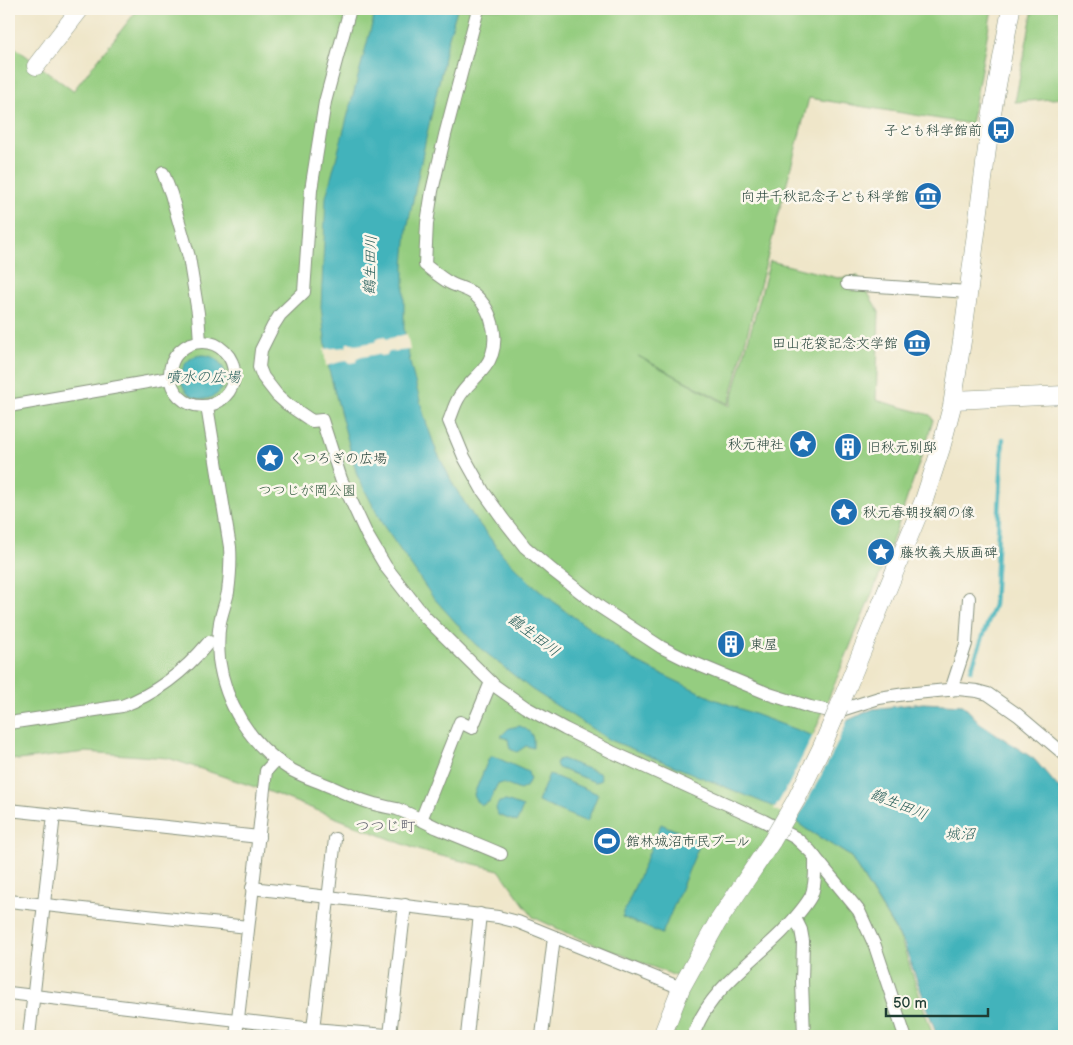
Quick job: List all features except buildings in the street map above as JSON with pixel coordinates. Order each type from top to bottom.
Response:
[{"type":"street","points":[[36,66],[80,9]]},
{"type":"street","points":[[350,9],[326,102],[316,160],[310,199],[304,292],[280,315],[261,350],[259,367],[263,378],[287,404],[312,421],[322,420],[341,479],[367,535],[386,567],[425,617],[495,686],[525,707],[565,729],[764,821],[796,838],[815,857],[859,911],[875,946],[905,1036]]},
{"type":"street","points":[[478,9],[432,191],[427,224],[425,265],[444,279],[475,295],[489,314],[493,326],[493,347],[487,366],[458,399],[449,421],[464,457],[483,491],[503,520],[525,547],[600,608],[661,647],[686,660],[769,694],[810,707],[835,712],[880,698],[905,694],[958,689],[977,691],[988,694],[1018,715],[1064,754]]},
{"type":"street","points":[[662,1036],[681,988],[716,923],[772,841],[796,800],[821,749],[924,500],[954,400],[991,118],[1011,9]]},
{"type":"street","points":[[163,173],[190,257],[200,342]]},
{"type":"street","points":[[847,284],[969,292]]},
{"type":"street","points":[[200,342],[212,343],[222,349],[230,358],[235,370],[233,386],[227,396],[218,403],[207,406],[196,406],[186,402],[174,390],[170,378],[172,361],[179,351],[189,345],[200,342]]},
{"type":"street","points":[[9,406],[170,378]]},
{"type":"street","points":[[954,400],[1064,395]]},
{"type":"street","points":[[207,406],[231,562],[228,593],[220,620],[218,648],[222,676],[231,702],[244,726],[262,748],[288,768],[372,804],[398,810],[502,854]]},
{"type":"street","points":[[951,690],[966,644],[969,598]]},
{"type":"street","points":[[9,722],[130,704],[151,694],[170,681],[188,666],[209,642]]},
{"type":"street","points":[[421,820],[460,722],[472,728],[491,682]]},
{"type":"street","points":[[236,1036],[266,771],[276,760]]},
{"type":"street","points":[[9,810],[258,837]]},
{"type":"street","points":[[29,1036],[54,815]]},
{"type":"street","points":[[313,1029],[335,839]]},
{"type":"street","points":[[693,1036],[702,1016],[723,986],[795,918],[811,895],[815,857]]},
{"type":"street","points":[[252,888],[498,916],[554,936],[681,988]]},
{"type":"street","points":[[9,901],[248,928]]},
{"type":"street","points":[[9,993],[313,1029],[395,1036],[405,906]]},
{"type":"street","points":[[467,1036],[480,914]]},
{"type":"street","points":[[795,918],[802,930],[803,941],[804,1036]]},
{"type":"street","points":[[542,1036],[554,936]]},
{"type":"green space","name":"つつじが岡公園","points":[[138,9],[992,9],[971,124],[809,98],[729,404],[638,356],[730,406],[770,261],[838,278],[858,276],[879,312],[876,400],[930,415],[933,420],[885,562],[805,755],[806,829],[850,856],[901,940],[933,1036],[673,1036],[688,981],[567,933],[533,917],[499,870],[421,851],[270,792],[168,758],[86,752],[18,760],[9,758],[9,43],[73,91]]},
{"type":"green space","points":[[1033,9],[1064,9],[1064,98],[1015,102]]},
{"type":"water","points":[[376,9],[457,9],[445,51],[407,229],[404,266],[404,329],[411,367],[425,419],[436,450],[454,486],[473,516],[503,555],[531,583],[564,610],[636,662],[714,699],[813,736],[873,709],[923,703],[963,705],[980,723],[1034,759],[1064,794],[1064,1036],[937,1036],[904,944],[850,856],[806,829],[779,809],[608,739],[531,689],[475,644],[432,596],[383,525],[357,475],[329,370],[321,307],[326,197]]},
{"type":"water","name":"噴水の広場","points":[[199,355],[207,355],[219,361],[225,377],[219,393],[207,399],[199,399],[187,393],[181,381],[181,373],[187,361]]},
{"type":"water","points":[[520,726],[531,734],[533,748],[526,746],[517,752],[510,749],[508,739],[501,736],[509,728]]},
{"type":"water","points":[[493,756],[528,772],[530,779],[526,787],[520,790],[502,783],[497,785],[489,802],[482,805],[476,801],[474,794],[489,758]]},
{"type":"water","points":[[562,759],[599,773],[600,781],[595,782],[558,768],[556,764],[558,760]]},
{"type":"water","points":[[549,774],[598,794],[587,822],[538,802]]},
{"type":"water","points":[[506,801],[523,807],[517,822],[498,815],[496,808],[499,802]]},
{"type":"water","points":[[661,824],[701,841],[662,934],[622,917]]},
{"type":"pier","points":[[407,334],[410,350],[389,352],[387,355],[381,356],[378,354],[357,358],[356,362],[350,363],[347,360],[326,366],[324,349],[346,347],[347,343],[356,345],[375,342],[378,338],[384,337],[387,339]]},
{"type":"pier","points":[[849,717],[833,753],[795,824],[774,810],[814,733]]},
{"type":"waterway","points":[[971,670],[994,605],[1003,439]]},
{"type":"place","name":"子ども科学館前","points":[[1001,130]]},
{"type":"place","name":"向井千秋記念子ども科学館","points":[[928,196]]},
{"type":"place","name":"田山花袋記念文学館","points":[[917,343]]},
{"type":"place","name":"秋元神社","points":[[803,444]]},
{"type":"place","name":"旧秋元別邸","points":[[848,447]]},
{"type":"place","name":"くつろぎの広場","points":[[270,458]]},
{"type":"place","name":"秋元春朝投網の像","points":[[844,512]]},
{"type":"place","name":"藤牧義夫版画碑","points":[[881,552]]},
{"type":"place","name":"東屋","points":[[731,644]]},
{"type":"place","name":"館林城沼市民プール","points":[[607,841]]},
{"type":"district","name":"つつじ町","points":[[385,826]]},
{"type":"water label","name":"鶴生田川","points":[[370,265]]},
{"type":"water label","name":"鶴生田川","points":[[534,635]]},
{"type":"water label","name":"鶴生田川","points":[[899,804]]},
{"type":"water label","name":"城沼","points":[[960,834]]}]
